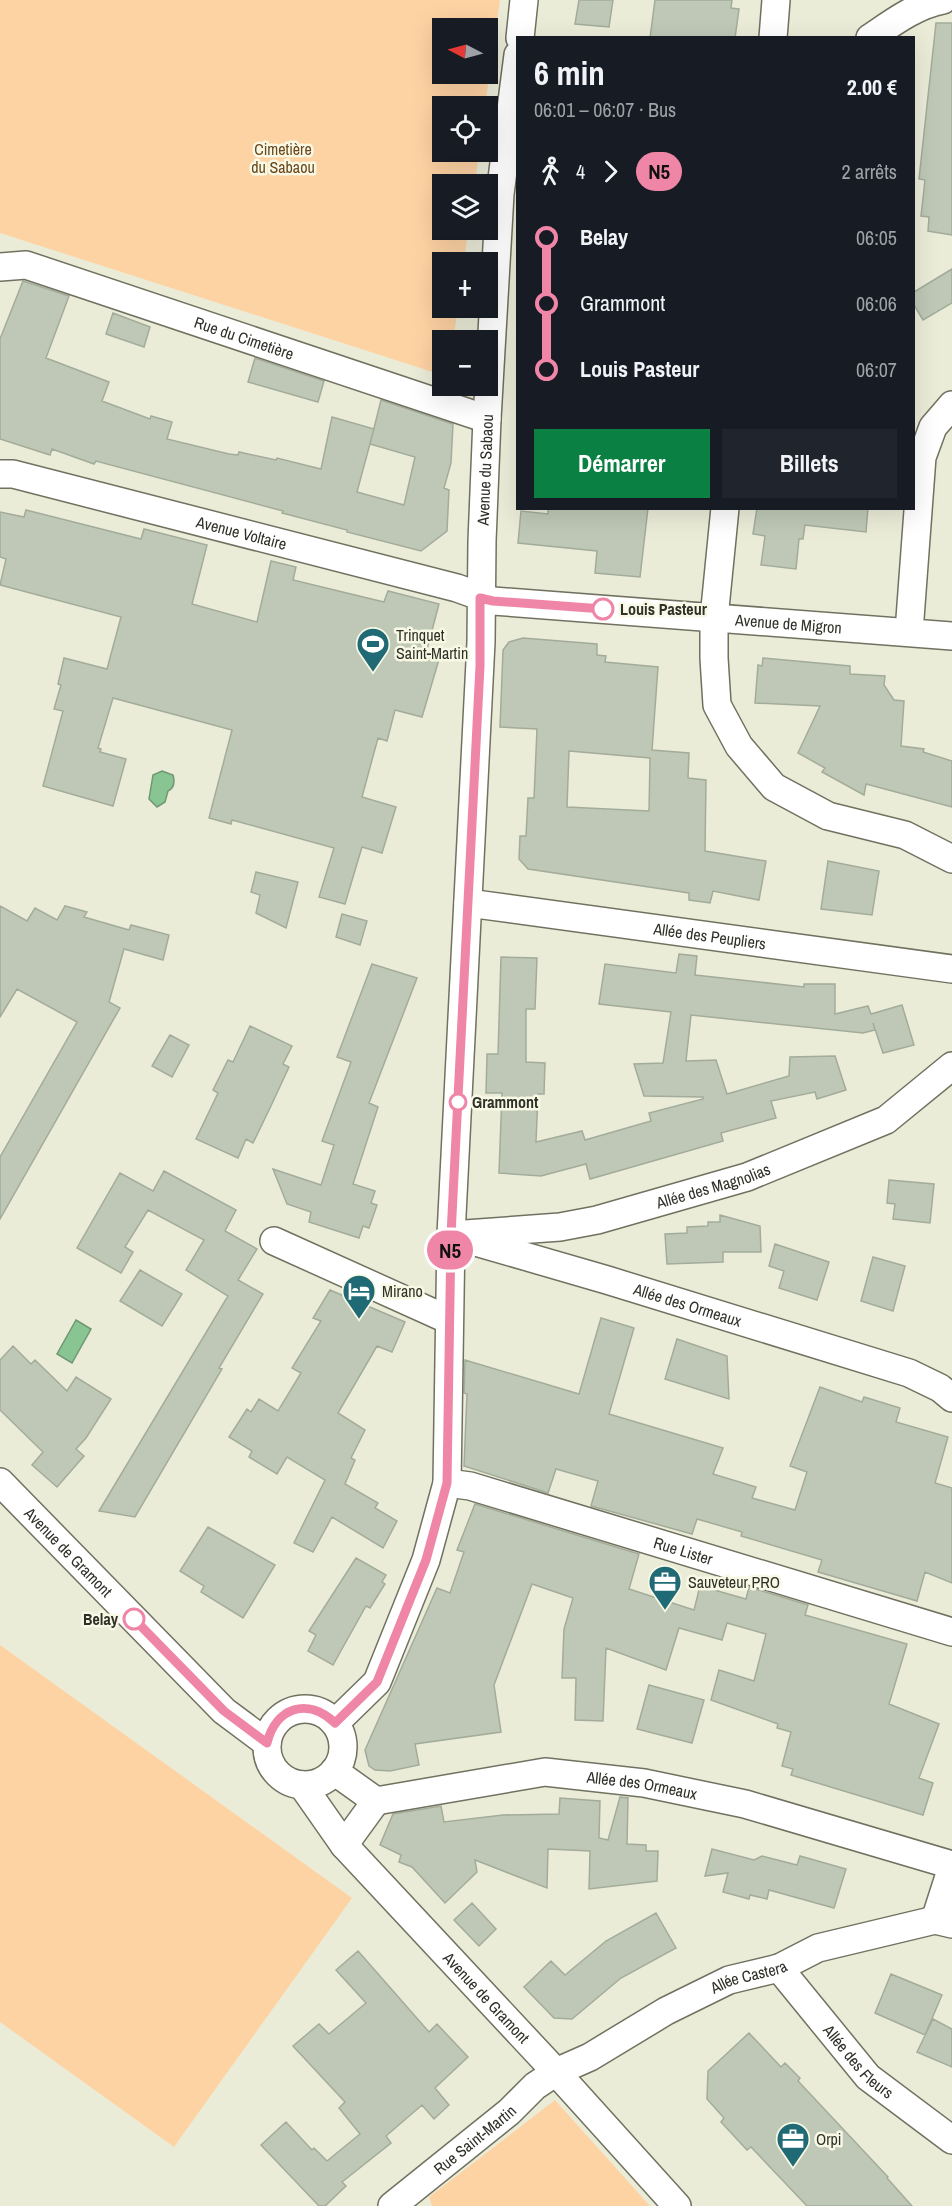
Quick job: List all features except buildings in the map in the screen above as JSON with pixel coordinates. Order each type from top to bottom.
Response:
[{"type":"street","points":[[520,36],[524,0]]},
{"type":"street","points":[[773,36],[776,0]]},
{"type":"street","points":[[873,36],[898,19],[935,1],[943,0]]},
{"type":"street","name":"Avenue du Sabaou","points":[[335,1723],[377,1682],[426,1560],[447,1483],[451,1235],[480,654],[487,419],[509,194],[516,86]]},
{"type":"street","name":"Rue du Cimetière","points":[[0,267],[26,265],[487,419]]},
{"type":"street","points":[[909,633],[922,457],[933,427],[952,405]]},
{"type":"street","name":"Avenue Voltaire","points":[[0,474],[13,474],[446,585],[480,598]]},
{"type":"street","points":[[725,510],[714,618],[714,658],[717,705],[739,746],[774,787],[828,816],[905,835],[952,859]]},
{"type":"street","name":"Avenue de Migron","points":[[480,598],[493,601],[952,636]]},
{"type":"street","name":"Allée des Peupliers","points":[[468,903],[952,969]]},
{"type":"street","name":"Allée des Magnolias","points":[[451,1235],[560,1227],[597,1220],[747,1177],[886,1120],[952,1066]]},
{"type":"street","name":"Allée des Ormeaux","points":[[451,1235],[607,1280],[909,1373],[940,1388],[952,1398]]},
{"type":"street","points":[[274,1240],[449,1320]]},
{"type":"street","name":"Avenue de Gramont","points":[[0,1482],[224,1711],[267,1743]]},
{"type":"street","name":"Rue Lister","points":[[447,1483],[470,1486],[952,1632]]},
{"type":"street","points":[[305,1708],[317,1710],[327,1715],[335,1723],[341,1734],[343,1747],[341,1760],[326,1779],[314,1784],[302,1785],[280,1776],[272,1767],[267,1743],[275,1722],[284,1714],[305,1708]]},
{"type":"street","points":[[334,1771],[376,1801],[344,1845]]},
{"type":"street","name":"Allée des Ormeaux","points":[[376,1801],[545,1772],[644,1783],[745,1804],[952,1866]]},
{"type":"street","name":"Avenue de Gramont","points":[[302,1785],[344,1845],[556,2072],[676,2206]]},
{"type":"street","points":[[944,1922],[952,1866]]},
{"type":"street","name":"Allée Castera","points":[[556,2072],[590,2057],[666,2011],[729,1980],[779,1968],[818,1948],[944,1922]]},
{"type":"street","name":"Allée des Fleurs","points":[[779,1968],[868,2077],[952,2140]]},
{"type":"street","name":"Rue Saint-Martin","points":[[392,2206],[509,2112],[535,2086],[556,2072]]},
{"type":"green space","name":"Cimetière du Sabaou","points":[[0,0],[500,0],[497,18],[432,18],[432,84],[488,84],[486,96],[432,96],[432,162],[478,162],[476,174],[432,174],[432,240],[467,240],[465,252],[432,252],[432,318],[456,318],[455,330],[432,330],[432,372],[0,233]]},
{"type":"green space","points":[[0,1645],[352,1898],[174,2147],[0,2022]]},
{"type":"green space","points":[[555,2100],[650,2206],[432,2206],[429,2197]]},
{"type":"shaded area","points":[[162,771],[173,775],[174,782],[165,802],[157,807],[149,799],[153,775]]},
{"type":"shaded area","points":[[76,1320],[91,1329],[72,1363],[57,1354]]},
{"type":"bus line","name":"N5","points":[[134,1619],[224,1711],[267,1743],[275,1722],[284,1714],[305,1708],[317,1710],[327,1715],[335,1723],[377,1682],[426,1560],[447,1483],[451,1235],[480,666],[480,598],[493,601],[603,609]]},
{"type":"place","name":"Louis Pasteur","points":[[603,609]]},
{"type":"place","name":"Trinquet Saint-Martin","points":[[373,673]]},
{"type":"place","name":"Grammont","points":[[458,1102]]},
{"type":"place","name":"Mirano","points":[[359,1320]]},
{"type":"place","name":"Sauveteur PRO","points":[[665,1611]]},
{"type":"place","name":"Belay","points":[[134,1619]]},
{"type":"place","name":"Orpi","points":[[793,2168]]}]
